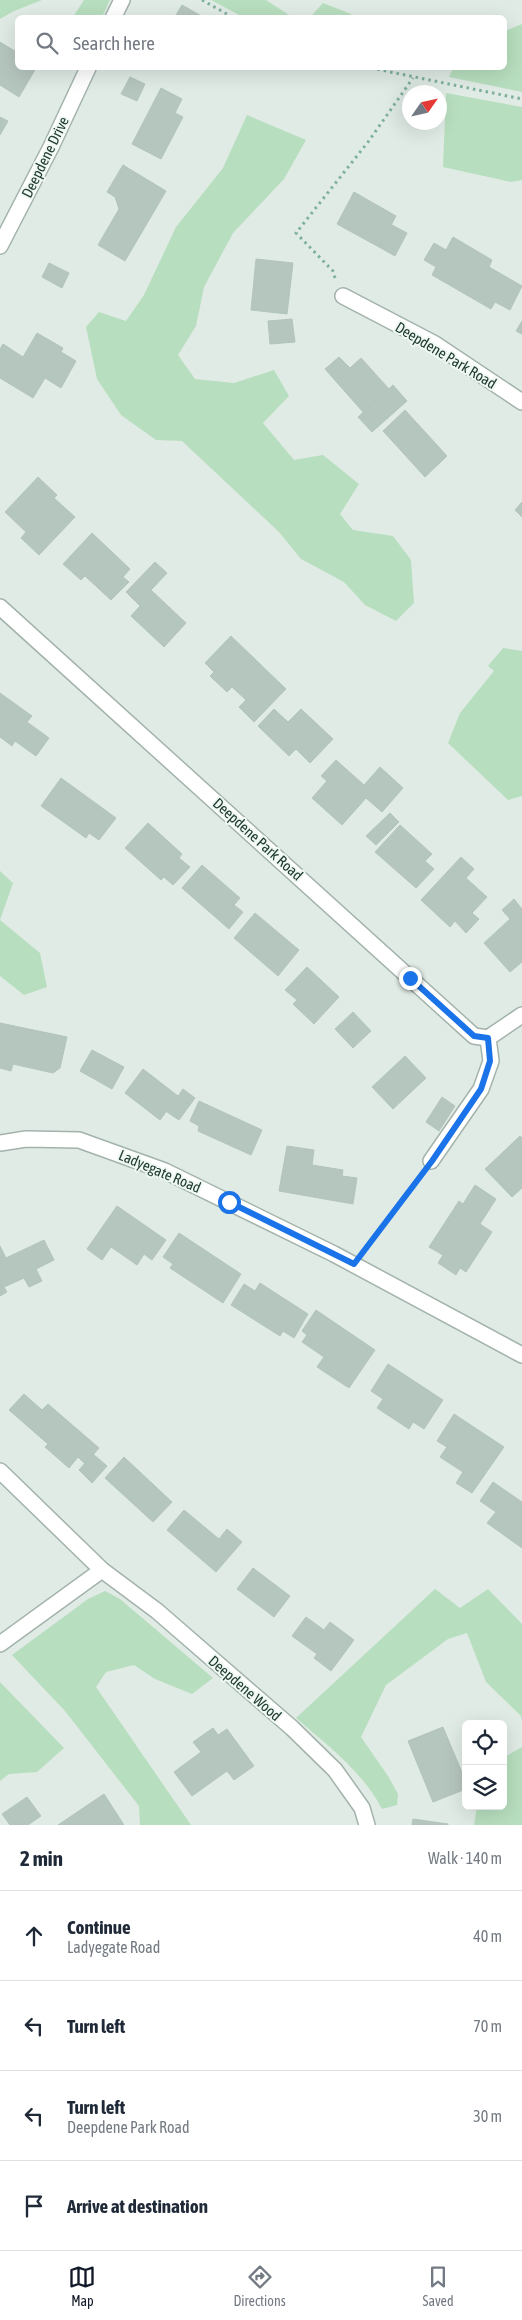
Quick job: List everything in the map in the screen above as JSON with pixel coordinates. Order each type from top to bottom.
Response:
[{"type":"street","points":[[114,15],[122,0]]},
{"type":"street","name":"Deepdene Drive","points":[[0,246],[51,147],[87,70]]},
{"type":"street","name":"Deepdene Park Road","points":[[343,296],[435,344],[522,402]]},
{"type":"street","name":"Deepdene Park Road","points":[[0,607],[212,797],[460,1025],[474,1036],[488,1038]]},
{"type":"street","points":[[432,1161],[481,1089],[490,1061],[488,1038],[522,1015]]},
{"type":"street","name":"Ladyegate Road","points":[[0,1143],[26,1140],[79,1140],[138,1160],[197,1186],[354,1264],[522,1355]]},
{"type":"street","name":"Deepdene Wood","points":[[0,1471],[102,1570],[157,1611],[292,1728],[335,1770],[362,1808],[367,1825]]},
{"type":"street","points":[[0,1644],[102,1570]]},
{"type":"path","points":[[202,0],[229,15]]},
{"type":"path","points":[[379,70],[522,99]]},
{"type":"path","points":[[343,296],[333,271],[296,233],[368,142],[413,78]]},
{"type":"path","points":[[354,1264],[432,1161]]},
{"type":"green space","points":[[0,0],[42,0],[14,11],[0,19]]},
{"type":"green space","points":[[84,0],[110,0],[103,15],[74,15]]},
{"type":"green space","points":[[211,0],[266,0],[289,15],[239,15]]},
{"type":"green space","points":[[323,3],[351,15],[312,15]]},
{"type":"green space","points":[[522,24],[522,92],[449,77],[452,70],[507,70],[507,30]]},
{"type":"green space","points":[[447,93],[522,107],[522,180],[511,182],[443,167],[444,130],[447,130]]},
{"type":"green space","points":[[247,115],[306,140],[284,179],[233,233],[204,287],[196,326],[178,355],[195,379],[234,383],[274,370],[289,396],[263,423],[294,460],[323,455],[359,484],[340,514],[353,530],[393,536],[411,560],[414,603],[396,621],[365,605],[344,582],[301,559],[279,532],[182,441],[156,440],[121,415],[97,379],[86,327],[99,312],[126,321],[144,295],[176,227],[223,168]]},
{"type":"green space","points":[[503,648],[522,651],[522,796],[508,800],[448,743],[460,713],[494,671],[488,666]]},
{"type":"green space","points":[[0,871],[13,883],[0,920]]},
{"type":"green space","points":[[0,920],[40,953],[47,987],[24,995],[0,976]]},
{"type":"green space","points":[[435,1589],[460,1608],[488,1589],[522,1624],[522,1722],[521,1716],[486,1682],[467,1633],[448,1639],[386,1685],[361,1737],[398,1794],[397,1805],[382,1809],[355,1771],[296,1718]]},
{"type":"green space","points":[[105,1591],[120,1599],[213,1678],[192,1694],[155,1679],[134,1665],[106,1672],[96,1687],[191,1825],[140,1825],[139,1806],[65,1711],[12,1655],[88,1599]]},
{"type":"green space","points":[[0,1682],[64,1748],[37,1772],[9,1774],[0,1781]]},
{"type":"green space","points":[[522,1747],[522,1825],[474,1825],[476,1810],[507,1810],[507,1756]]},
{"type":"building","points":[[182,5],[200,15],[176,15]]},
{"type":"building","points":[[0,42],[15,51],[15,70],[35,70],[19,97],[0,85]]},
{"type":"building","points":[[130,77],[145,84],[137,101],[121,94]]},
{"type":"building","points":[[161,88],[182,99],[175,113],[183,117],[161,159],[132,144]]},
{"type":"building","points":[[0,117],[8,121],[0,135]]},
{"type":"building","points":[[123,165],[166,191],[125,261],[98,245],[119,209],[115,197],[107,192]]},
{"type":"building","points":[[354,192],[396,216],[379,247],[337,224]]},
{"type":"building","points":[[392,225],[407,233],[395,256],[379,247]]},
{"type":"building","points":[[453,237],[492,260],[489,267],[522,286],[510,310],[495,302],[491,309],[432,275],[436,267],[424,260],[434,243],[446,250]]},
{"type":"building","points":[[256,259],[293,263],[287,314],[251,310]]},
{"type":"building","points":[[49,263],[69,273],[62,288],[42,277]]},
{"type":"building","points":[[292,319],[295,342],[270,344],[268,321]]},
{"type":"building","points":[[522,321],[522,334],[516,331]]},
{"type":"building","points":[[37,333],[63,348],[61,352],[76,361],[61,388],[45,378],[33,398],[0,378],[0,349],[3,344],[23,357]]},
{"type":"building","points":[[339,357],[350,368],[361,358],[389,389],[363,412],[325,369]]},
{"type":"building","points":[[393,385],[407,401],[372,432],[358,417]]},
{"type":"building","points":[[405,410],[447,456],[425,477],[383,431]]},
{"type":"building","points":[[38,477],[57,495],[54,498],[75,517],[39,555],[21,538],[26,532],[5,512]]},
{"type":"building","points":[[522,502],[522,517],[515,510]]},
{"type":"building","points":[[92,533],[130,569],[123,577],[129,582],[111,600],[85,576],[81,580],[63,564]]},
{"type":"building","points":[[155,562],[167,573],[151,590],[186,623],[164,647],[131,616],[140,606],[126,592]]},
{"type":"building","points":[[231,636],[286,689],[254,722],[239,707],[246,700],[232,687],[227,692],[210,676],[214,672],[205,663]]},
{"type":"building","points":[[0,693],[32,716],[27,722],[49,738],[36,756],[15,741],[12,746],[0,737]]},
{"type":"building","points":[[274,709],[288,722],[301,709],[333,739],[310,763],[296,749],[289,756],[258,726]]},
{"type":"building","points":[[336,760],[364,785],[380,767],[403,788],[382,812],[366,798],[342,825],[312,798],[327,781],[321,776]]},
{"type":"building","points":[[61,778],[116,818],[99,840],[89,833],[86,838],[41,806]]},
{"type":"building","points":[[390,813],[399,822],[376,845],[366,836]]},
{"type":"building","points":[[148,823],[182,854],[179,858],[190,867],[173,885],[164,877],[161,880],[125,848]]},
{"type":"building","points":[[400,825],[432,854],[425,861],[434,869],[416,888],[375,852]]},
{"type":"building","points":[[461,857],[474,869],[466,878],[487,897],[472,913],[479,919],[466,933],[455,921],[450,927],[421,900]]},
{"type":"building","points":[[202,865],[240,898],[234,905],[243,912],[229,929],[182,888]]},
{"type":"building","points":[[514,899],[522,909],[522,962],[510,972],[484,943],[510,919],[502,910]]},
{"type":"building","points":[[255,913],[299,950],[278,976],[234,938]]},
{"type":"building","points":[[307,967],[339,997],[314,1024],[293,1004],[297,1000],[285,990]]},
{"type":"building","points":[[353,1012],[371,1031],[353,1048],[335,1029]]},
{"type":"building","points":[[0,1023],[67,1037],[60,1068],[53,1073],[13,1064],[11,1071],[0,1068]]},
{"type":"building","points":[[92,1050],[124,1067],[112,1089],[80,1071]]},
{"type":"building","points":[[405,1056],[426,1078],[393,1109],[372,1087]]},
{"type":"building","points":[[143,1069],[178,1096],[160,1120],[125,1093]]},
{"type":"building","points":[[183,1089],[195,1098],[179,1120],[167,1112]]},
{"type":"building","points":[[442,1097],[455,1106],[439,1131],[426,1122]]},
{"type":"building","points":[[199,1101],[262,1130],[251,1155],[198,1131],[199,1126],[190,1121]]},
{"type":"building","points":[[520,1136],[522,1138],[522,1188],[512,1197],[485,1169]]},
{"type":"building","points":[[287,1146],[314,1150],[312,1165],[343,1170],[342,1176],[357,1178],[353,1204],[279,1191]]},
{"type":"building","points":[[475,1185],[496,1199],[480,1224],[492,1232],[466,1272],[460,1268],[456,1275],[438,1263],[443,1255],[429,1247],[459,1201],[463,1204]]},
{"type":"building","points":[[117,1206],[166,1240],[152,1260],[144,1254],[137,1265],[111,1247],[102,1260],[87,1249]]},
{"type":"building","points":[[179,1233],[241,1274],[223,1303],[170,1268],[173,1264],[163,1257]]},
{"type":"building","points":[[44,1240],[54,1260],[36,1269],[42,1281],[29,1287],[24,1278],[4,1287],[7,1292],[0,1296],[0,1246],[6,1258]]},
{"type":"building","points":[[260,1283],[308,1314],[294,1338],[283,1331],[280,1336],[231,1305],[244,1284],[255,1291]]},
{"type":"building","points":[[316,1310],[375,1350],[349,1388],[317,1367],[324,1357],[302,1342],[307,1335],[302,1331]]},
{"type":"building","points":[[388,1364],[443,1400],[424,1429],[413,1422],[409,1429],[377,1408],[383,1399],[371,1391]]},
{"type":"building","points":[[24,1394],[42,1410],[48,1404],[99,1448],[85,1464],[78,1457],[69,1468],[45,1447],[48,1444],[9,1410]]},
{"type":"building","points":[[454,1414],[504,1447],[472,1493],[456,1483],[463,1472],[440,1457],[447,1447],[437,1441]]},
{"type":"building","points":[[93,1454],[107,1466],[92,1483],[79,1470]]},
{"type":"building","points":[[124,1457],[172,1502],[153,1522],[105,1478]]},
{"type":"building","points":[[493,1482],[522,1502],[522,1548],[487,1523],[496,1512],[480,1501]]},
{"type":"building","points":[[184,1510],[219,1539],[227,1529],[242,1542],[216,1572],[167,1530]]},
{"type":"building","points":[[253,1568],[290,1596],[274,1617],[237,1589]]},
{"type":"building","points":[[306,1617],[324,1630],[330,1622],[354,1640],[331,1671],[314,1658],[317,1654],[292,1636]]},
{"type":"building","points":[[443,1727],[462,1772],[462,1791],[433,1802],[408,1741]]},
{"type":"building","points":[[213,1728],[218,1735],[227,1729],[254,1766],[234,1780],[227,1771],[192,1796],[174,1772],[201,1752],[193,1742]]},
{"type":"building","points":[[104,1794],[124,1825],[58,1825]]},
{"type":"building","points":[[27,1797],[41,1816],[28,1825],[10,1825],[2,1814]]},
{"type":"building","points":[[413,1819],[448,1824],[448,1825],[412,1825]]},
{"type":"route","points":[[229,1202],[354,1264],[432,1161],[481,1089],[490,1061],[488,1038],[474,1036],[410,978]]}]
